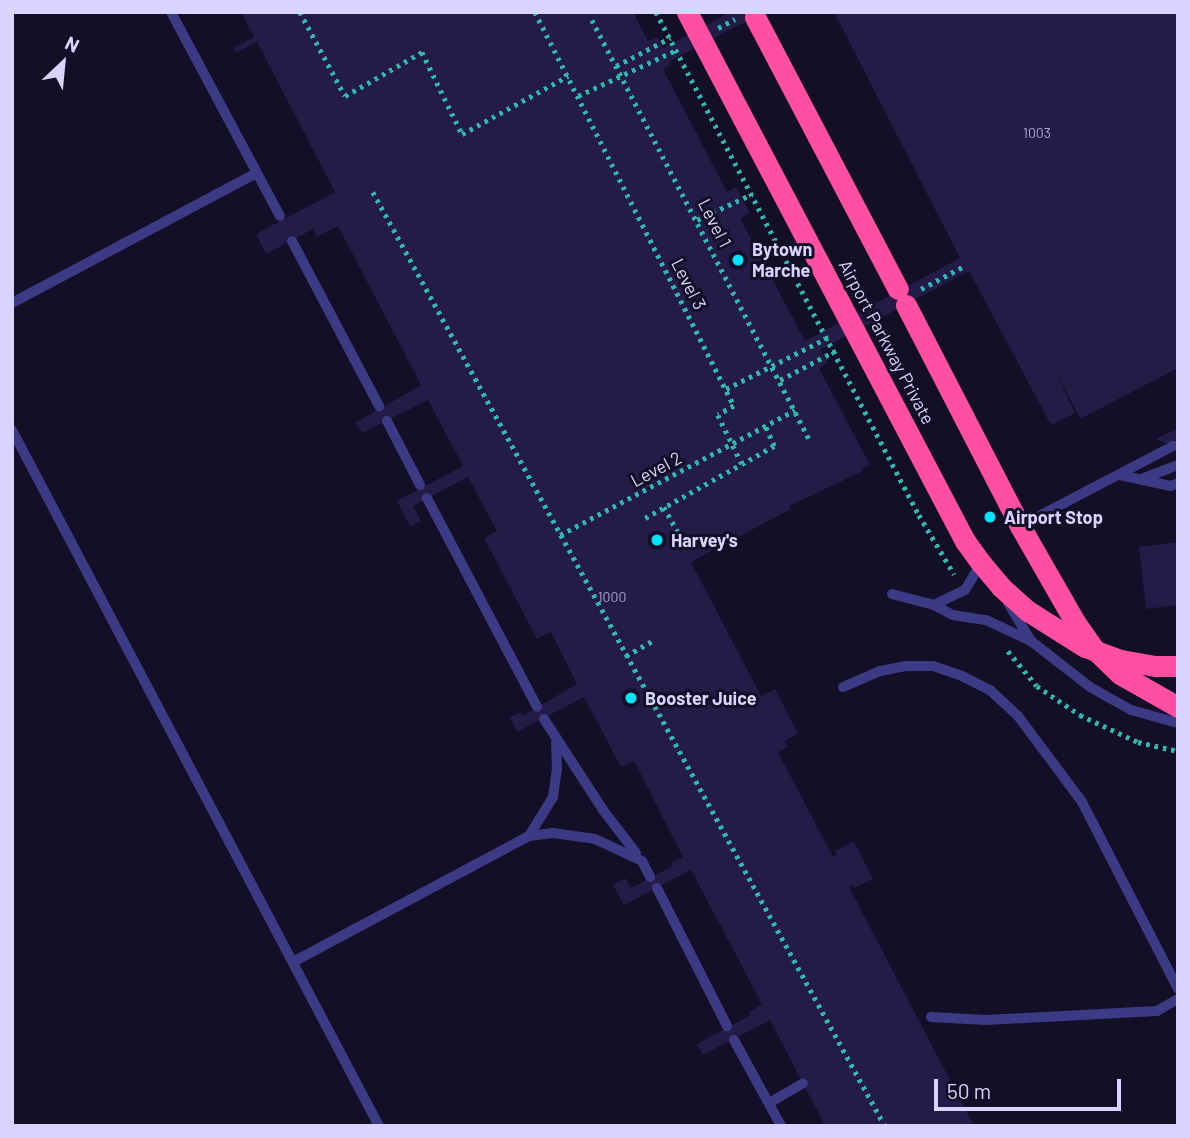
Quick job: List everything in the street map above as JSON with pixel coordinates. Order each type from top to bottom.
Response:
[{"type":"highway","name":"Airport Parkway Private","points":[[695,15],[965,541],[981,564],[1001,587],[1028,611],[1085,647],[1121,660],[1178,666]]},
{"type":"highway","name":"Airport Parkway Private","points":[[755,17],[1020,526],[1075,622],[1094,649],[1120,674],[1178,708]]},
{"type":"lane","points":[[172,12],[280,216]]},
{"type":"lane","points":[[695,15],[984,559],[1031,641]]},
{"type":"lane","points":[[12,303],[257,173]]},
{"type":"lane","points":[[292,241],[379,406]]},
{"type":"lane","points":[[387,421],[421,485]]},
{"type":"lane","points":[[12,430],[379,1126]]},
{"type":"lane","points":[[1020,526],[1173,446]]},
{"type":"lane","points":[[1144,478],[1178,465]]},
{"type":"lane","points":[[1120,475],[1176,486]]},
{"type":"lane","points":[[428,498],[537,707]]},
{"type":"lane","points":[[934,605],[965,590],[984,559]]},
{"type":"lane","points":[[892,594],[934,605],[953,615],[986,620],[1031,641],[1090,687],[1131,710],[1178,723]]},
{"type":"lane","points":[[843,687],[880,671],[906,666],[933,667],[962,676],[990,690],[1018,716],[1082,802],[1178,989]]},
{"type":"lane","points":[[544,719],[555,740],[642,861],[650,877]]},
{"type":"lane","points":[[529,836],[549,807],[555,788],[555,740]]},
{"type":"lane","points":[[293,962],[529,836],[553,833],[595,838],[642,861]]},
{"type":"lane","points":[[657,888],[727,1026]]},
{"type":"lane","points":[[931,1017],[986,1020],[1157,1011],[1178,999]]},
{"type":"lane","points":[[734,1040],[781,1126]]},
{"type":"lane","points":[[769,1103],[803,1083]]},
{"type":"path","points":[[300,12],[345,96],[422,52],[462,134],[568,76]]},
{"type":"path","name":"Level 3","points":[[535,12],[726,389]]},
{"type":"path","points":[[656,12],[919,515],[958,579]]},
{"type":"path","points":[[615,67],[670,38],[695,15]]},
{"type":"path","name":"Level 1","points":[[592,20],[810,440]]},
{"type":"path","points":[[578,96],[666,55]]},
{"type":"path","points":[[373,192],[886,1126]]},
{"type":"path","points":[[742,464],[718,415],[734,406],[726,389],[817,344]]},
{"type":"path","name":"Level 2","points":[[560,535],[795,410]]},
{"type":"path","points":[[645,518],[774,446],[765,426]]},
{"type":"path","points":[[664,507],[683,541]]},
{"type":"path","points":[[626,656],[652,641]]},
{"type":"path","points":[[1005,647],[1037,686],[1080,715],[1138,742],[1178,751]]},
{"type":"building","points":[[241,12],[633,12],[648,41],[657,37],[663,48],[730,12],[764,12],[670,61],[671,64],[663,69],[727,192],[736,187],[750,213],[740,218],[805,341],[960,258],[834,12],[1178,12],[1178,368],[1080,419],[1051,363],[1075,413],[1051,425],[969,271],[820,350],[828,363],[819,368],[870,465],[861,469],[863,471],[789,506],[791,509],[691,562],[761,696],[775,689],[798,734],[785,741],[788,747],[778,752],[833,857],[837,855],[835,851],[854,841],[873,879],[854,888],[852,885],[849,887],[974,1126],[825,1126],[770,1020],[703,1055],[697,1044],[751,1015],[749,1012],[762,1004],[691,870],[624,905],[613,885],[625,878],[631,888],[673,866],[671,863],[683,857],[634,761],[621,767],[584,697],[517,732],[510,717],[521,712],[523,716],[577,684],[551,632],[537,639],[484,538],[497,531],[468,477],[413,506],[421,521],[410,527],[397,501],[463,466],[428,400],[362,433],[355,423],[421,385],[338,226],[317,237],[313,229],[266,254],[256,234],[335,192],[257,42],[236,53],[233,48],[254,37]]},
{"type":"building","points":[[1178,428],[1178,448],[1156,439]]},
{"type":"building","points":[[1178,542],[1178,605],[1146,609],[1139,547]]},
{"type":"place","name":"Bytown Marche","points":[[738,260]]},
{"type":"place","name":"Airport Stop","points":[[990,517]]},
{"type":"place","name":"Harvey's","points":[[657,540]]},
{"type":"place","name":"Booster Juice","points":[[631,698]]}]
